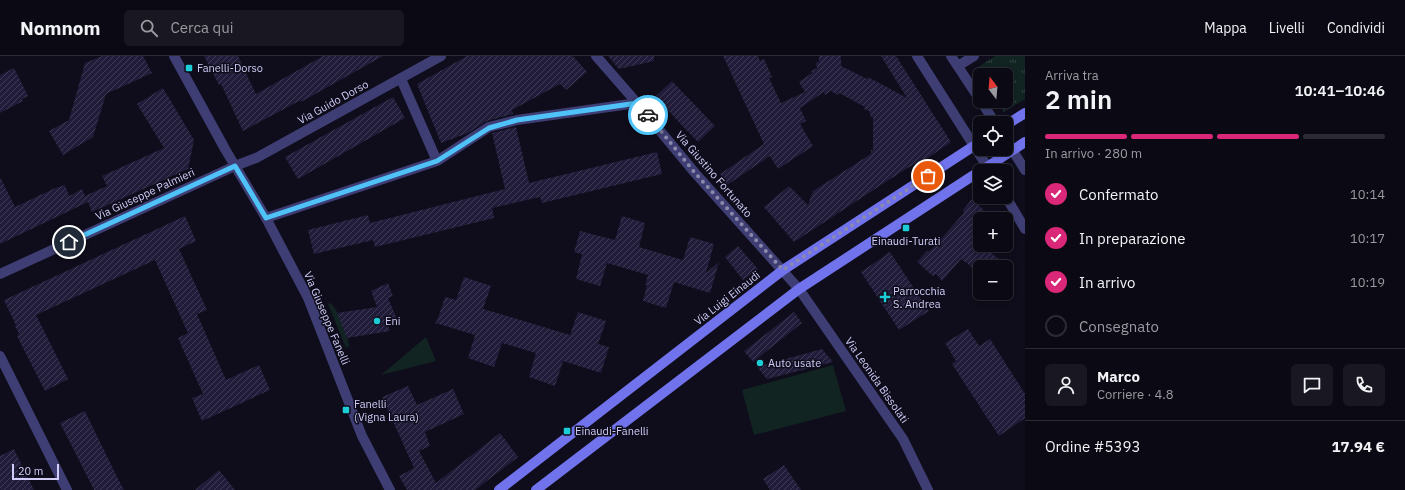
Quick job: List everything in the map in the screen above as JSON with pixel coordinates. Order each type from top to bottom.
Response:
[{"type":"main road","points":[[1013,120],[1025,112]]},
{"type":"main road","points":[[1013,150],[1025,142]]},
{"type":"main road","name":"Via Luigi Einaudi","points":[[499,490],[783,270],[973,147]]},
{"type":"main road","points":[[993,164],[1004,156]]},
{"type":"main road","points":[[536,490],[799,289],[973,177]]},
{"type":"street","name":"Via Giuseppe Fanelli","points":[[174,56],[235,166],[266,218],[308,298],[362,436],[390,490]]},
{"type":"street","name":"Via Guido Dorso","points":[[235,166],[256,158],[440,56]]},
{"type":"street","name":"Via Giustino Fortunato","points":[[596,56],[638,103],[695,173],[799,289]]},
{"type":"street","points":[[917,56],[973,138]]},
{"type":"street","points":[[951,56],[973,90]]},
{"type":"street","points":[[958,66],[974,56]]},
{"type":"street","points":[[400,79],[437,161]]},
{"type":"street","points":[[266,218],[437,161],[489,128],[517,120],[638,103]]},
{"type":"street","points":[[1013,150],[1025,170]]},
{"type":"street","name":"Via Giuseppe Palmieri","points":[[0,274],[235,166]]},
{"type":"street","points":[[1010,204],[1025,229]]},
{"type":"street","name":"Via Leonida Bissolati","points":[[799,289],[903,438],[928,490]]},
{"type":"street","points":[[0,356],[67,490]]},
{"type":"green space","points":[[995,56],[1025,56],[1025,99],[1013,106],[1013,68],[977,68]]},
{"type":"green space","points":[[1001,108],[1010,108],[1004,112]]},
{"type":"green space","points":[[330,303],[340,316],[345,330],[349,342],[349,346],[346,348],[328,304]]},
{"type":"green space","points":[[426,337],[436,361],[381,375]]},
{"type":"green space","points":[[833,365],[846,411],[754,435],[742,390]]},
{"type":"building","points":[[102,56],[143,56],[152,73],[106,94],[93,137],[63,155],[49,131],[69,120],[85,63]]},
{"type":"building","points":[[204,56],[238,56],[256,94],[323,56],[383,56],[301,102],[301,100],[243,131],[221,84],[219,85]]},
{"type":"building","points":[[467,56],[573,56],[587,72],[566,90],[560,84],[512,110],[513,114],[487,121],[468,133],[441,143],[417,84]]},
{"type":"building","points":[[608,56],[654,56],[654,61],[619,69]]},
{"type":"building","points":[[723,56],[758,56],[760,61],[764,59],[772,77],[769,78],[781,103],[805,92],[799,82],[812,73],[811,71],[817,68],[816,62],[819,62],[819,56],[841,56],[841,66],[867,79],[868,77],[907,98],[881,56],[896,56],[951,142],[922,162],[921,160],[901,172],[794,242],[764,207],[789,186],[808,205],[813,191],[871,154],[871,150],[873,150],[873,117],[871,117],[869,111],[864,109],[865,107],[839,93],[837,95],[831,91],[825,95],[824,92],[800,108],[806,121],[800,124],[813,146],[778,169],[770,156],[727,185],[720,174],[764,144]]},
{"type":"building","points":[[14,68],[28,96],[22,99],[23,101],[0,113],[0,75]]},
{"type":"building","points":[[672,81],[715,126],[698,142],[655,97]]},
{"type":"building","points":[[163,88],[194,140],[188,169],[92,212],[88,202],[0,244],[0,177],[15,207],[55,188],[65,185],[69,196],[82,189],[85,196],[107,186],[102,176],[164,148],[137,104]]},
{"type":"building","points":[[393,97],[405,118],[298,179],[285,157]]},
{"type":"building","points":[[516,127],[529,183],[657,152],[662,174],[542,203],[540,197],[492,208],[494,218],[375,247],[373,240],[314,254],[308,230],[368,215],[370,223],[505,189],[492,133]]},
{"type":"building","points":[[972,199],[973,204],[977,204],[986,212],[973,212],[973,252],[990,252],[1000,260],[973,260],[973,268],[961,259],[942,281],[936,274],[933,276],[917,262],[927,251],[930,251],[964,213],[963,210]]},
{"type":"building","points":[[185,216],[196,241],[179,249],[207,310],[197,314],[226,380],[259,365],[270,390],[202,421],[192,398],[203,394],[178,338],[188,333],[155,260],[36,315],[68,379],[45,391],[17,336],[19,334],[15,326],[16,325],[4,300]]},
{"type":"building","points":[[622,216],[645,223],[639,247],[683,260],[690,237],[714,244],[706,273],[719,262],[710,293],[674,282],[666,308],[643,301],[648,275],[607,263],[600,286],[576,279],[582,254],[574,252],[580,231],[615,240]]},
{"type":"building","points":[[738,246],[758,269],[743,280],[725,257]]},
{"type":"building","points":[[890,252],[929,311],[899,330],[861,272]]},
{"type":"building","points":[[464,277],[491,286],[483,309],[570,335],[578,312],[606,321],[598,344],[609,347],[601,373],[563,361],[555,386],[529,377],[536,353],[502,343],[494,367],[468,358],[475,335],[435,323],[445,297],[456,300]]},
{"type":"building","points":[[388,283],[393,296],[388,298],[397,319],[387,323],[390,331],[347,338],[337,313],[377,307],[371,291]]},
{"type":"building","points":[[794,312],[802,323],[753,362],[744,351]]},
{"type":"building","points":[[968,329],[979,346],[990,339],[1025,394],[1025,418],[999,436],[952,364],[956,361],[945,343]]},
{"type":"building","points":[[822,349],[833,362],[767,379],[757,367]]},
{"type":"building","points":[[408,386],[417,405],[453,389],[464,414],[425,432],[430,446],[419,451],[436,483],[500,433],[518,457],[475,490],[407,490],[399,476],[414,468],[382,397]]},
{"type":"building","points":[[85,411],[124,490],[94,490],[60,423]]},
{"type":"building","points":[[14,449],[34,490],[0,490],[0,456]]},
{"type":"building","points":[[784,465],[801,490],[770,490],[763,479]]},
{"type":"building","points":[[219,470],[235,490],[195,490]]},
{"type":"way so far","points":[[648,115],[695,173],[783,270],[928,176]]},
{"type":"place","name":"Fanelli-Dorso","points":[[189,68]]},
{"type":"place","name":"Einaudi-Turati","points":[[906,228]]},
{"type":"place","name":"Parrocchia S. Andrea","points":[[885,297]]},
{"type":"place","name":"Eni","points":[[377,321]]},
{"type":"place","name":"Auto usate","points":[[760,363]]},
{"type":"place","name":"Fanelli (Vigna Laura)","points":[[346,410]]},
{"type":"place","name":"Einaudi-Fanelli","points":[[567,431]]},
{"type":"route","points":[[69,242],[235,166],[266,218],[437,161],[489,128],[517,120],[638,103],[648,115]]}]
